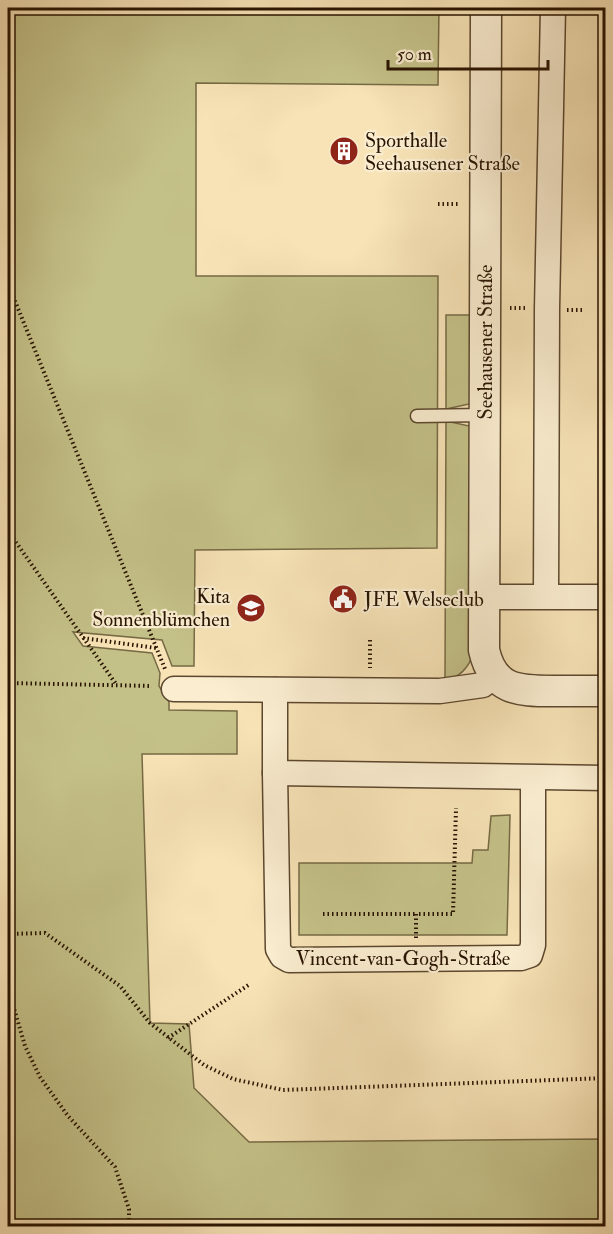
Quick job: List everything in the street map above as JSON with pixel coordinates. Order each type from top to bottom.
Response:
[{"type":"street","name":"Seehausener Straße","points":[[486,8],[484,650],[493,675]]},
{"type":"street","points":[[546,596],[547,320],[553,8]]},
{"type":"street","points":[[484,597],[606,597]]},
{"type":"street","points":[[174,689],[440,691],[483,685],[493,675],[512,688],[524,691],[606,691]]},
{"type":"street","name":"Vincent-van-Gogh-Straße","points":[[275,690],[278,949],[282,956],[289,960],[521,958],[530,955],[533,945],[533,778]]},
{"type":"street","points":[[275,773],[606,778]]},
{"type":"lane","points":[[417,416],[485,415]]},
{"type":"path","points":[[438,204],[467,205]]},
{"type":"path","points":[[8,284],[174,689],[116,684],[8,683]]},
{"type":"path","points":[[8,531],[116,684]]},
{"type":"path","points":[[83,638],[156,648]]},
{"type":"path","points":[[370,640],[370,668]]},
{"type":"path","points":[[323,914],[453,914],[456,808]]},
{"type":"path","points":[[415,959],[416,914]]},
{"type":"path","points":[[8,934],[45,933],[120,986],[150,1023],[168,1038],[204,1065],[233,1079],[283,1090],[606,1078]]},
{"type":"path","points":[[168,1038],[250,984]]},
{"type":"path","points":[[8,988],[25,1046],[40,1077],[68,1116],[115,1167],[129,1209],[129,1227]]},
{"type":"path","points":[[602,1227],[606,1124]]},
{"type":"shaded area","points":[[8,8],[439,8],[438,85],[196,83],[196,276],[438,276],[437,548],[195,550],[194,666],[172,666],[162,640],[73,632],[83,646],[152,653],[160,673],[159,686],[169,702],[169,710],[237,711],[237,754],[142,754],[150,1023],[189,1024],[194,1088],[249,1142],[605,1139],[605,1226],[8,1226]]},
{"type":"shaded area","points":[[446,315],[475,315],[474,403],[446,409]]},
{"type":"shaded area","points":[[446,421],[474,427],[473,654],[463,671],[455,677],[445,679]]},
{"type":"shaded area","points":[[510,815],[507,935],[299,935],[299,863],[472,863],[473,850],[488,850],[491,816]]},
{"type":"place","name":"Sporthalle Seehausener Straße","points":[[344,151]]},
{"type":"place","name":"JFE Welseclub","points":[[343,599]]},
{"type":"place","name":"Kita Sonnenblümchen","points":[[251,608]]}]
